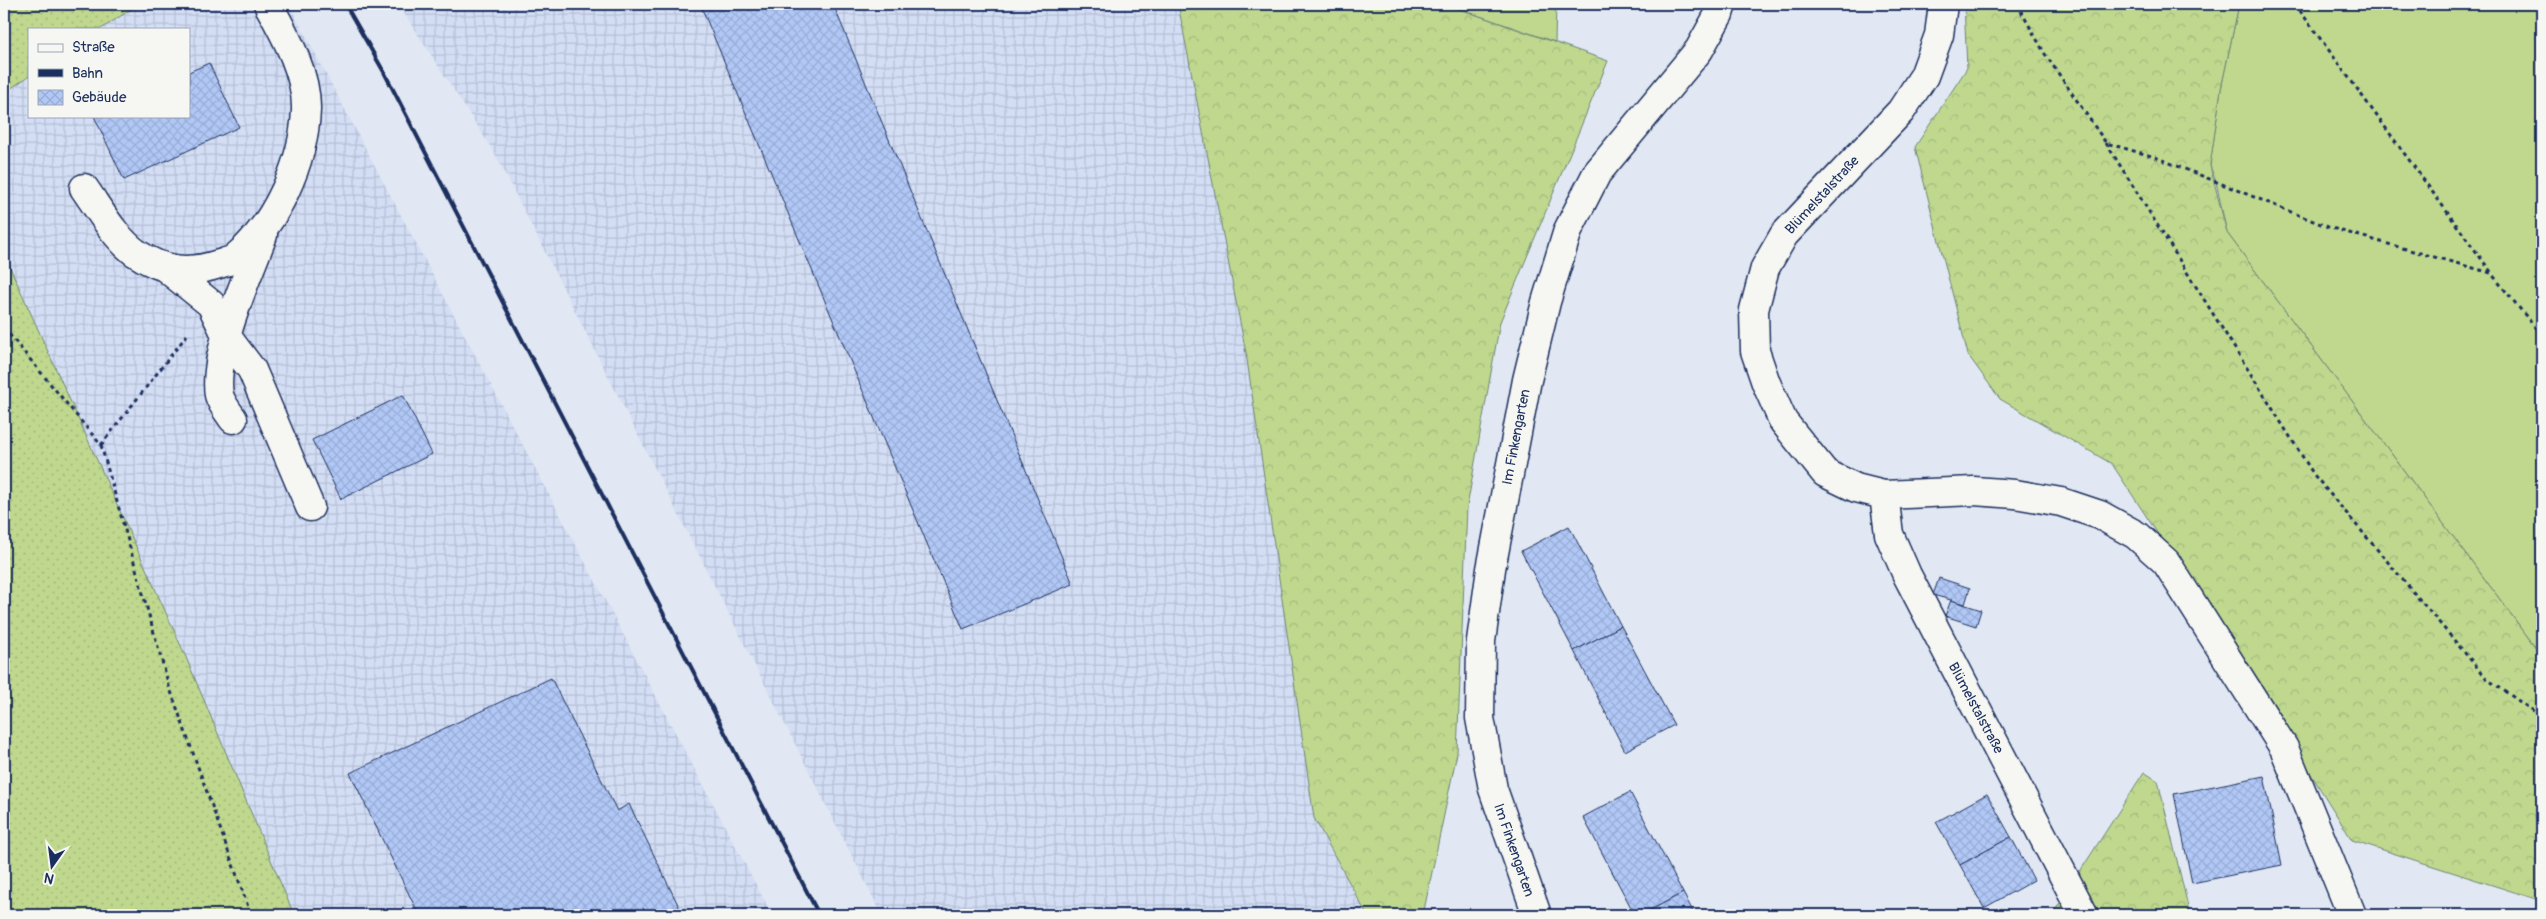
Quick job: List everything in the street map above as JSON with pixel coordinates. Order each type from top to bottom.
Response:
[{"type":"street","points":[[232,419],[219,397],[218,370],[227,337],[265,229],[287,186],[301,145],[306,109],[300,74],[284,32],[268,4]]},
{"type":"street","name":"Im Finkengarten","points":[[1537,915],[1493,789],[1480,718],[1481,641],[1491,569],[1527,380],[1546,302],[1568,230],[1597,174],[1699,50],[1720,14],[1722,4]]},
{"type":"street","name":"Blümelstalstraße","points":[[1943,4],[1939,35],[1924,76],[1901,112],[1784,235],[1765,268],[1754,310],[1755,351],[1766,383],[1783,421],[1825,473],[1856,488],[1884,495],[1974,491],[2015,494],[2061,502],[2100,515],[2136,535],[2166,562],[2191,598],[2212,636],[2284,748],[2352,915]]},
{"type":"street","points":[[84,188],[118,234],[136,253],[166,268],[211,304],[227,337],[252,370],[310,507]]},
{"type":"street","points":[[166,268],[194,271],[235,259],[265,229]]},
{"type":"street","name":"Blümelstalstraße","points":[[1884,495],[1889,534],[1907,575],[2084,915]]},
{"type":"path","points":[[2017,4],[2045,54],[2106,143],[2314,475],[2487,679],[2542,718]]},
{"type":"path","points":[[2295,4],[2491,273],[2542,336]]},
{"type":"path","points":[[2106,143],[2155,158],[2328,227],[2491,273]]},
{"type":"path","points":[[101,444],[211,304]]},
{"type":"path","points":[[4,328],[101,444],[169,686],[251,915]]},
{"type":"shaded area","points":[[139,4],[289,4],[772,915],[294,915],[185,655],[4,254],[4,93],[28,77],[28,118],[190,118],[190,28],[103,28]]},
{"type":"shaded area","points":[[398,4],[1178,4],[1246,353],[1314,818],[1367,915],[882,915],[494,152]]},
{"type":"green space","points":[[4,4],[139,4],[103,28],[28,28],[28,77],[4,93]]},
{"type":"green space","points":[[1178,4],[1445,4],[1608,61],[1500,322],[1467,507],[1457,753],[1423,915],[1367,915],[1314,818],[1246,353]]},
{"type":"green space","points":[[1445,4],[1556,4],[1555,42]]},
{"type":"green space","points":[[1964,4],[2239,4],[2221,89],[2210,166],[2227,233],[2542,656],[2542,901],[2352,840],[2221,630],[2112,464],[2000,399],[1968,355],[1915,147],[1967,68]]},
{"type":"green space","points":[[2239,4],[2542,4],[2542,656],[2227,233],[2216,182],[2210,166],[2221,89]]},
{"type":"green space","points":[[4,254],[185,655],[294,915],[4,915]]},
{"type":"green space","points":[[2144,772],[2158,781],[2190,915],[2052,915]]},
{"type":"building","points":[[700,4],[833,4],[1073,584],[963,629]]},
{"type":"building","points":[[209,63],[239,127],[124,180],[95,118],[190,118],[190,72]]},
{"type":"building","points":[[403,395],[432,454],[341,499],[312,440]]},
{"type":"building","points":[[1569,526],[1621,626],[1574,651],[1521,551]]},
{"type":"building","points":[[1939,578],[1970,588],[1965,604],[1933,595]]},
{"type":"building","points":[[1951,600],[1981,610],[1976,626],[1945,616]]},
{"type":"building","points":[[1621,626],[1674,725],[1625,751],[1574,651]]},
{"type":"building","points":[[551,678],[617,811],[629,804],[683,915],[419,915],[350,773]]},
{"type":"building","points":[[2264,776],[2282,865],[2192,883],[2174,794]]},
{"type":"building","points":[[1630,792],[1683,893],[1641,915],[1635,915],[1583,817]]},
{"type":"building","points":[[1987,794],[2011,837],[1960,865],[1936,822]]},
{"type":"building","points":[[2011,837],[2034,880],[1984,908],[1960,865]]},
{"type":"building","points":[[1683,893],[1695,915],[1641,915]]},
{"type":"railway","points":[[345,4],[384,72],[819,915]]}]
